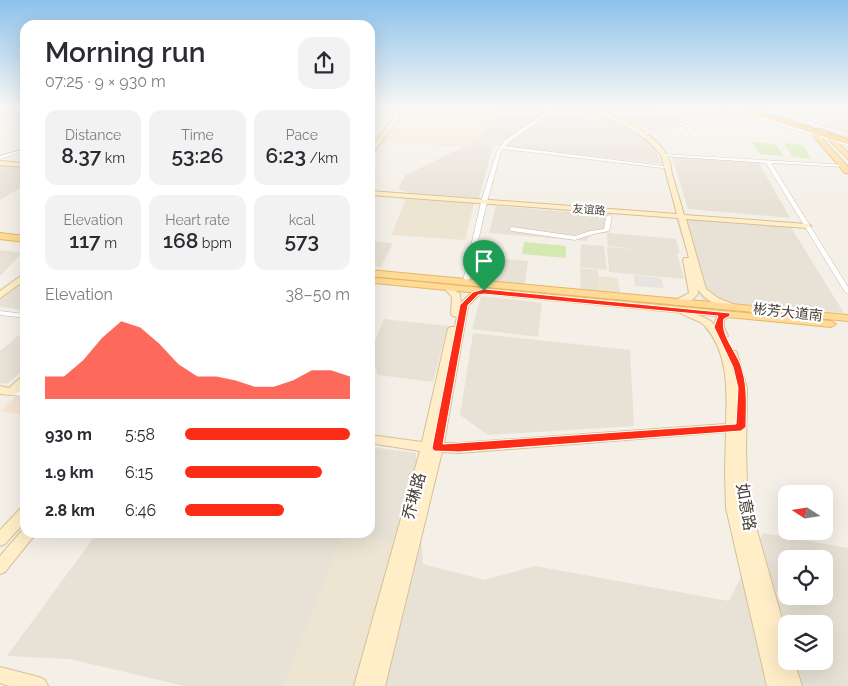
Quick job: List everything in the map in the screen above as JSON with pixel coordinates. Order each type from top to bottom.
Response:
[{"type":"main road","points":[[828,140],[846,169]]},
{"type":"main road","points":[[829,140],[848,157]]},
{"type":"main road","points":[[0,236],[20,238]]},
{"type":"main road","points":[[0,244],[20,246]]},
{"type":"main road","name":"彬芳大道南","points":[[375,273],[466,281],[848,326]]},
{"type":"main road","name":"彬芳大道南","points":[[375,281],[680,306]]},
{"type":"main road","name":"彬芳大道南","points":[[730,311],[848,318]]},
{"type":"street","points":[[466,281],[499,151],[509,140]]},
{"type":"street","points":[[648,140],[658,154],[663,167],[679,215],[702,290],[708,297],[730,311],[720,318],[715,327],[680,306],[694,294],[695,290],[679,215],[664,154],[652,140]]},
{"type":"street","points":[[502,147],[663,167]]},
{"type":"street","points":[[0,161],[20,152]]},
{"type":"street","points":[[664,154],[846,169]]},
{"type":"street","points":[[0,161],[20,164]]},
{"type":"street","points":[[767,162],[848,292]]},
{"type":"street","name":"友谊路","points":[[375,192],[806,225]]},
{"type":"street","points":[[512,229],[575,238],[592,232],[607,230],[609,217]]},
{"type":"street","points":[[0,295],[20,280]]},
{"type":"street","points":[[448,288],[458,296],[461,305],[476,293],[484,291]]},
{"type":"street","name":"乔琳路","points":[[376,686],[432,448],[461,305]]},
{"type":"street","points":[[0,313],[20,315]]},
{"type":"street","name":"如意路","points":[[715,327],[729,362],[733,383],[745,513],[793,686]]},
{"type":"street","points":[[6,391],[20,383]]},
{"type":"street","points":[[6,391],[20,393]]},
{"type":"street","points":[[375,440],[432,448],[459,448],[737,427]]},
{"type":"street","name":"如意路","points":[[737,427],[731,472],[734,508],[776,686]]},
{"type":"street","name":"乔琳路","points":[[363,686],[432,448]]},
{"type":"street","points":[[0,540],[20,518]]},
{"type":"street","points":[[0,567],[24,538]]},
{"type":"street","points":[[0,675],[39,686]]},
{"type":"shaded area","points":[[386,140],[481,140],[455,147]]},
{"type":"shaded area","points":[[474,140],[646,140],[654,146],[661,164],[493,145],[479,198],[410,193],[398,189],[406,175]]},
{"type":"shaded area","points":[[672,156],[759,163],[790,218],[688,209]]},
{"type":"shaded area","points":[[0,165],[20,166],[20,188],[0,200]]},
{"type":"shaded area","points":[[406,199],[474,203],[465,240],[391,235]]},
{"type":"shaded area","points":[[496,206],[612,215],[609,233],[676,239],[680,253],[677,253],[684,279],[609,272],[607,247],[638,249],[608,246],[607,233],[591,234],[586,241],[489,233]]},
{"type":"shaded area","points":[[675,216],[789,224],[844,313],[702,300]]},
{"type":"shaded area","points":[[375,241],[393,243],[381,267],[375,266]]},
{"type":"shaded area","points":[[581,244],[604,246],[607,270],[580,267]]},
{"type":"shaded area","points":[[0,250],[20,253],[20,255],[0,276]]},
{"type":"shaded area","points":[[476,256],[528,261],[524,288],[468,281]]},
{"type":"shaded area","points":[[580,268],[598,270],[599,283],[619,285],[621,297],[581,293]]},
{"type":"shaded area","points":[[634,275],[661,278],[664,288],[635,286]]},
{"type":"shaded area","points":[[597,276],[618,278],[619,294],[598,292]]},
{"type":"shaded area","points":[[20,284],[20,309],[0,307],[0,299]]},
{"type":"shaded area","points":[[481,296],[542,303],[538,337],[472,329]]},
{"type":"shaded area","points":[[384,319],[448,326],[433,382],[378,375],[375,367],[375,341]]},
{"type":"shaded area","points":[[473,333],[630,350],[634,426],[488,435],[460,415]]},
{"type":"shaded area","points":[[20,334],[20,372],[7,384],[0,383],[0,351]]},
{"type":"shaded area","points":[[18,394],[20,394],[20,414],[0,411]]},
{"type":"shaded area","points":[[375,448],[416,453],[423,564],[484,580],[535,566],[729,601],[763,533],[778,536],[778,540],[803,540],[848,548],[848,686],[185,686],[69,659],[7,656],[93,538],[375,538]]},
{"type":"shaded area","points":[[341,538],[370,538],[396,543],[352,686],[283,686]]},
{"type":"green space","points":[[752,142],[775,144],[784,156],[760,154]]},
{"type":"green space","points":[[784,144],[804,146],[811,159],[793,157]]},
{"type":"green space","points":[[524,242],[566,246],[566,258],[522,254]]},
{"type":"route","points":[[484,291],[727,315],[720,318],[718,327],[738,367],[742,388],[741,427],[459,448],[437,448],[464,305],[476,293],[484,291]]}]
